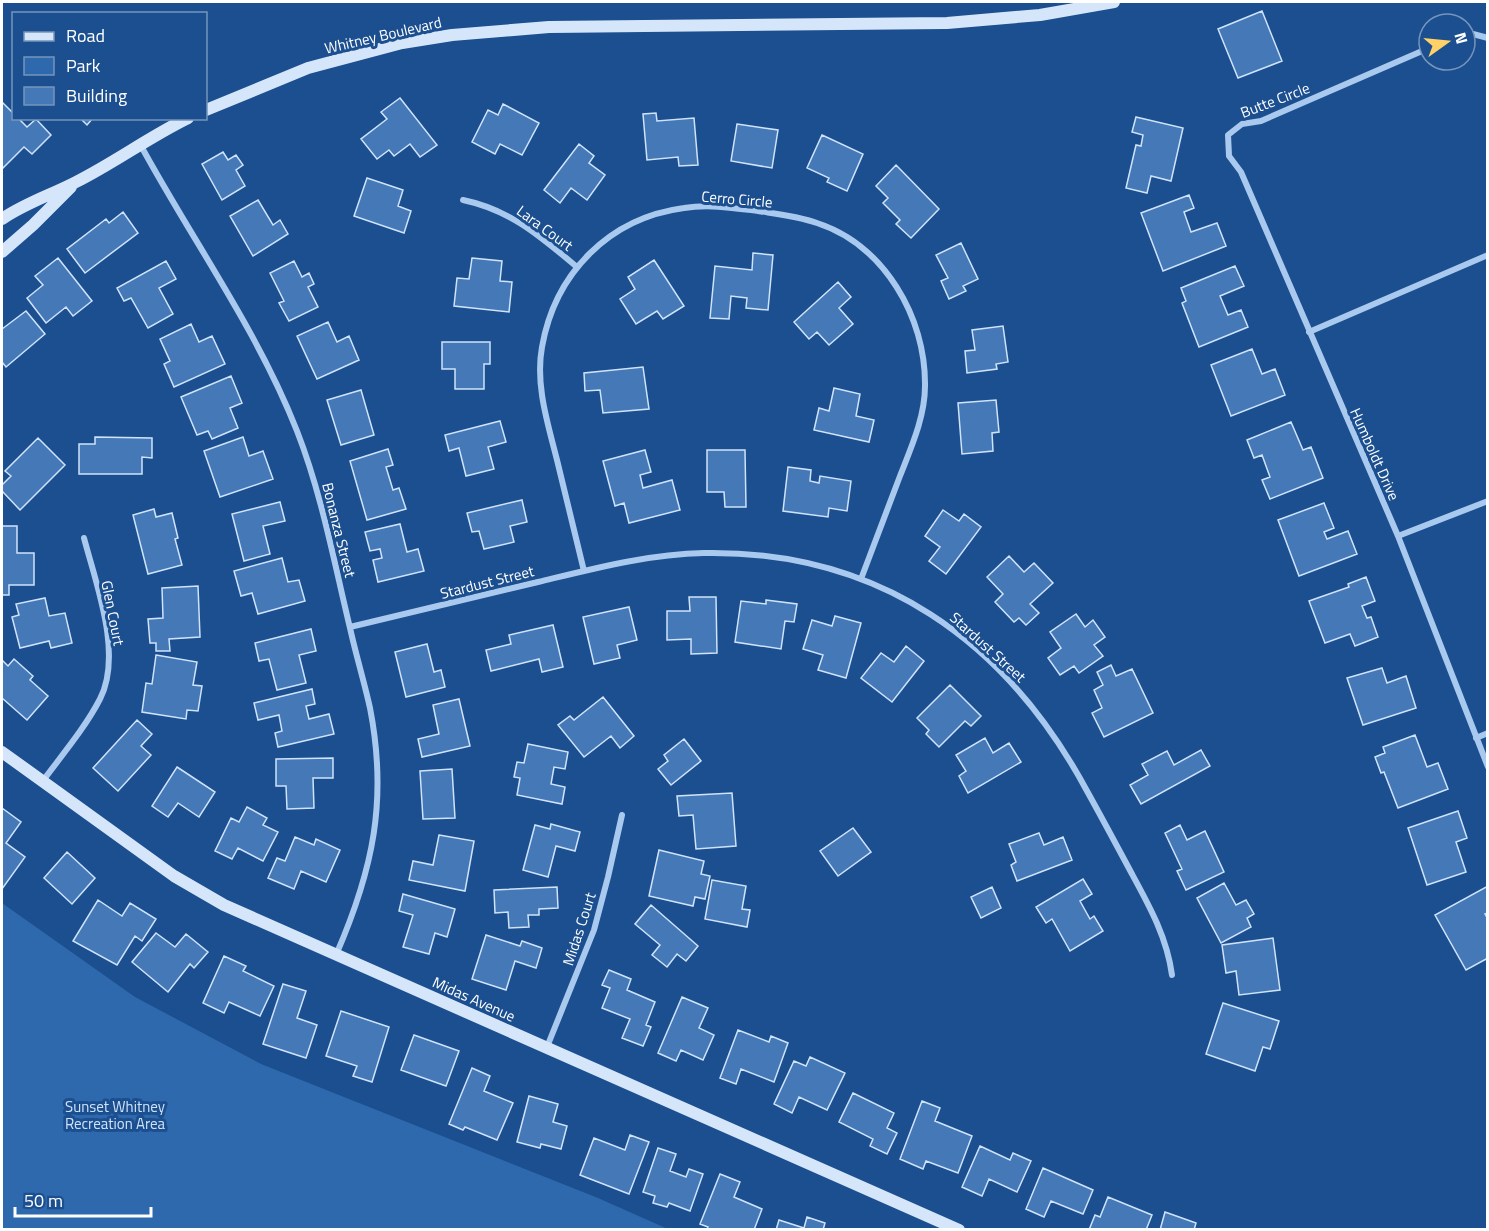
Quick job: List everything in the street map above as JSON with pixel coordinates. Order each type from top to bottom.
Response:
[{"type":"street","name":"Whitney Boulevard","points":[[207,110],[308,68],[402,43],[452,35],[549,27],[948,23],[1040,15],[1114,2]]},
{"type":"street","name":"Butte Circle","points":[[1309,332],[1241,172],[1229,156],[1228,135],[1242,124],[1261,121],[1417,53]]},
{"type":"street","points":[[2,219],[20,207],[76,182],[184,120]]},
{"type":"street","name":"Bonanza Street","points":[[140,144],[249,329],[289,413],[314,480],[370,708],[378,770],[378,808],[372,853],[359,899],[336,955]]},
{"type":"street","points":[[2,252],[76,182]]},
{"type":"street","name":"Lara Court","points":[[463,200],[481,204],[523,223],[578,267]]},
{"type":"street","name":"Cerro Circle","points":[[584,571],[545,410],[540,377],[542,348],[561,292],[594,249],[614,232],[636,221],[684,208],[734,207],[818,223],[843,235],[864,250],[883,269],[899,290],[910,311],[925,364],[925,389],[920,419],[861,579]]},
{"type":"street","points":[[1309,332],[1488,255]]},
{"type":"street","name":"Humboldt Drive","points":[[1309,332],[1398,537],[1488,767]]},
{"type":"street","points":[[1398,537],[1488,501]]},
{"type":"street","name":"Glen Court","points":[[42,782],[90,716],[101,698],[107,678],[109,654],[107,631],[84,538]]},
{"type":"street","name":"Stardust Street","points":[[350,627],[584,571],[658,557],[701,553],[751,554],[827,566],[892,591],[928,612],[960,635],[1018,689],[1041,716],[1071,761],[1156,919],[1170,957],[1172,975]]},
{"type":"street","points":[[1476,738],[1488,733]]},
{"type":"street","name":"Midas Avenue","points":[[2,752],[174,876],[224,906],[959,1230]]},
{"type":"street","name":"Midas Court","points":[[547,1047],[594,930],[609,877],[622,815]]},
{"type":"green space","name":"Sunset Whitney Recreation Area","points":[[2,903],[135,997],[261,1064],[598,1198],[668,1229],[2,1229]]},
{"type":"building","points":[[1262,11],[1282,61],[1238,78],[1218,29]]},
{"type":"building","points":[[400,98],[437,145],[420,157],[410,144],[394,156],[389,150],[377,159],[361,139],[387,119],[381,112]]},
{"type":"building","points":[[3,103],[12,112],[12,120],[20,120],[27,127],[37,120],[51,135],[32,154],[24,147],[3,168],[2,166]]},
{"type":"building","points":[[503,104],[539,123],[522,155],[500,144],[495,154],[472,142],[488,110],[498,115]]},
{"type":"building","points":[[656,113],[657,121],[694,118],[698,165],[679,166],[678,157],[647,160],[643,114]]},
{"type":"building","points":[[1136,117],[1183,128],[1171,181],[1151,176],[1147,193],[1126,188],[1136,145],[1141,146],[1143,135],[1132,132]]},
{"type":"building","points":[[82,120],[91,120],[87,125]]},
{"type":"building","points":[[737,124],[778,130],[772,168],[731,161]]},
{"type":"building","points":[[822,135],[863,154],[847,191],[827,182],[829,178],[807,168]]},
{"type":"building","points":[[579,144],[594,156],[589,163],[605,175],[587,200],[571,188],[560,203],[544,190]]},
{"type":"building","points":[[223,152],[228,160],[236,155],[243,165],[236,170],[245,186],[222,200],[202,164]]},
{"type":"building","points":[[896,165],[939,209],[911,238],[896,224],[900,220],[883,203],[888,198],[876,186]]},
{"type":"building","points":[[367,178],[403,190],[398,206],[411,211],[404,233],[354,216]]},
{"type":"building","points":[[1189,195],[1194,208],[1184,212],[1191,232],[1217,223],[1226,246],[1163,271],[1141,213]]},
{"type":"building","points":[[258,200],[273,225],[280,220],[288,234],[253,256],[230,216]]},
{"type":"building","points":[[123,212],[138,233],[85,273],[67,249],[106,219],[109,223]]},
{"type":"building","points":[[961,243],[978,279],[963,286],[966,291],[949,299],[941,281],[948,278],[936,255]]},
{"type":"building","points":[[753,253],[773,255],[768,310],[746,308],[747,298],[731,296],[729,319],[710,318],[715,266],[752,270]]},
{"type":"building","points":[[58,258],[92,301],[73,316],[66,307],[46,323],[27,298],[43,285],[35,276]]},
{"type":"building","points":[[472,258],[502,261],[500,281],[512,282],[509,312],[454,306],[457,278],[469,279]]},
{"type":"building","points":[[654,260],[684,306],[663,319],[657,311],[636,324],[620,299],[635,289],[628,277]]},
{"type":"building","points":[[166,261],[176,279],[159,288],[173,314],[148,328],[131,298],[124,301],[117,288]]},
{"type":"building","points":[[294,261],[302,277],[309,273],[314,284],[308,287],[318,307],[289,321],[279,303],[284,301],[270,273]]},
{"type":"building","points":[[1235,266],[1244,286],[1220,296],[1228,315],[1241,310],[1248,327],[1199,347],[1182,303],[1186,301],[1181,288]]},
{"type":"building","points":[[838,282],[851,297],[839,308],[853,324],[829,345],[817,332],[809,339],[794,322]]},
{"type":"building","points":[[26,311],[45,334],[6,367],[2,362],[2,329]]},
{"type":"building","points":[[328,322],[337,342],[349,336],[359,360],[317,379],[297,336]]},
{"type":"building","points":[[191,324],[199,342],[212,336],[225,364],[174,387],[164,364],[170,361],[160,339]]},
{"type":"building","points":[[1003,326],[1008,362],[996,364],[997,369],[967,373],[965,351],[975,350],[972,330]]},
{"type":"building","points":[[442,342],[490,342],[490,364],[484,364],[484,389],[455,389],[455,369],[442,369]]},
{"type":"building","points":[[1252,349],[1262,374],[1275,369],[1285,395],[1231,416],[1211,365]]},
{"type":"building","points":[[643,367],[649,409],[603,413],[600,390],[585,391],[584,373]]},
{"type":"building","points":[[231,376],[242,403],[230,408],[238,428],[212,439],[208,431],[197,435],[181,397]]},
{"type":"building","points":[[834,388],[860,394],[856,416],[874,420],[869,442],[814,430],[819,408],[829,411]]},
{"type":"building","points":[[361,390],[374,435],[341,445],[327,400]]},
{"type":"building","points":[[996,400],[999,432],[992,433],[993,451],[962,454],[958,403]]},
{"type":"building","points":[[500,421],[506,442],[488,447],[494,469],[466,476],[459,448],[449,451],[445,435]]},
{"type":"building","points":[[1291,422],[1303,450],[1311,447],[1323,478],[1270,499],[1262,480],[1270,477],[1262,455],[1254,458],[1247,440]]},
{"type":"building","points":[[95,437],[152,438],[152,458],[142,457],[142,474],[79,474],[79,444],[95,444]]},
{"type":"building","points":[[243,437],[249,456],[263,451],[273,479],[220,497],[204,451]]},
{"type":"building","points":[[38,438],[65,465],[20,510],[2,491],[2,485],[11,476],[5,471]]},
{"type":"building","points":[[388,449],[393,465],[386,467],[393,490],[399,488],[406,509],[367,520],[350,461]]},
{"type":"building","points":[[645,450],[651,472],[640,475],[643,488],[672,480],[680,510],[629,523],[624,503],[615,506],[603,461]]},
{"type":"building","points":[[707,450],[745,450],[746,507],[725,507],[724,492],[707,492]]},
{"type":"building","points":[[788,467],[811,470],[810,481],[819,483],[820,476],[851,481],[847,511],[829,508],[828,517],[783,511]]},
{"type":"building","points":[[522,500],[527,522],[510,526],[514,542],[484,549],[479,531],[472,532],[467,513]]},
{"type":"building","points":[[280,502],[285,521],[263,526],[270,554],[244,561],[232,514]]},
{"type":"building","points":[[1324,503],[1334,528],[1324,532],[1327,539],[1348,531],[1357,554],[1299,576],[1278,520]]},
{"type":"building","points":[[154,509],[156,517],[172,513],[178,538],[175,539],[182,565],[148,574],[133,515]]},
{"type":"building","points":[[943,510],[959,521],[964,514],[981,527],[946,574],[929,561],[940,547],[925,536]]},
{"type":"building","points":[[400,524],[407,552],[418,549],[424,571],[378,582],[373,560],[382,558],[380,549],[370,551],[365,532]]},
{"type":"building","points":[[2,526],[17,526],[17,553],[34,553],[34,585],[9,585],[9,595],[2,595]]},
{"type":"building","points":[[1009,556],[1024,572],[1034,563],[1053,583],[1030,604],[1039,613],[1026,625],[1019,618],[1014,622],[995,602],[1003,594],[987,577]]},
{"type":"building","points":[[282,558],[288,582],[299,580],[305,601],[258,614],[252,593],[241,596],[234,571]]},
{"type":"building","points":[[1366,577],[1375,601],[1362,606],[1367,618],[1371,617],[1378,637],[1355,646],[1350,634],[1325,643],[1309,601],[1349,587],[1348,584]]},
{"type":"building","points":[[198,586],[200,637],[169,639],[170,651],[156,651],[156,643],[150,643],[148,619],[163,618],[162,588]]},
{"type":"building","points":[[689,597],[716,597],[717,653],[691,654],[691,639],[667,640],[667,611],[690,611]]},
{"type":"building","points":[[45,598],[49,616],[65,613],[72,643],[51,648],[49,641],[20,648],[12,617],[19,615],[16,604]]},
{"type":"building","points":[[766,600],[797,604],[794,622],[785,621],[781,649],[735,642],[741,601],[766,604]]},
{"type":"building","points":[[629,607],[637,640],[617,645],[620,658],[594,664],[583,617]]},
{"type":"building","points":[[1076,614],[1085,627],[1093,620],[1105,637],[1094,645],[1103,656],[1079,673],[1074,666],[1060,675],[1048,658],[1061,648],[1050,632]]},
{"type":"building","points":[[835,616],[861,623],[846,678],[818,670],[823,655],[803,649],[812,620],[832,626]]},
{"type":"building","points":[[553,625],[563,667],[542,672],[539,659],[491,671],[486,650],[511,644],[509,635]]},
{"type":"building","points":[[311,629],[316,651],[299,655],[306,683],[277,690],[269,659],[259,661],[255,643]]},
{"type":"building","points":[[427,644],[434,672],[441,670],[445,687],[406,697],[395,652]]},
{"type":"building","points":[[906,646],[924,661],[892,702],[861,678],[881,653],[894,662]]},
{"type":"building","points":[[156,655],[197,662],[193,685],[202,686],[198,711],[187,710],[186,719],[142,712],[146,683],[152,684]]},
{"type":"building","points":[[14,659],[33,676],[30,680],[48,696],[27,720],[2,698],[2,660],[8,666]]},
{"type":"building","points":[[1111,665],[1116,676],[1132,669],[1153,713],[1104,737],[1092,713],[1102,708],[1094,690],[1103,685],[1097,672]]},
{"type":"building","points":[[1382,668],[1387,683],[1406,676],[1416,708],[1363,725],[1347,678]]},
{"type":"building","points":[[950,685],[981,716],[971,726],[965,721],[939,747],[926,734],[929,730],[917,718]]},
{"type":"building","points":[[312,689],[315,704],[306,706],[309,719],[329,714],[334,734],[278,747],[275,733],[282,731],[279,715],[258,720],[254,703]]},
{"type":"building","points":[[603,697],[634,736],[620,748],[611,736],[584,757],[558,725],[570,716],[574,720]]},
{"type":"building","points":[[459,699],[470,746],[422,757],[418,739],[439,734],[433,705]]},
{"type":"building","points":[[137,720],[152,734],[141,746],[151,755],[118,791],[93,768]]},
{"type":"building","points":[[1415,735],[1427,767],[1438,763],[1448,789],[1398,808],[1384,772],[1381,773],[1375,757],[1385,753],[1383,747]]},
{"type":"building","points":[[985,738],[993,753],[1009,743],[1021,762],[968,793],[959,776],[966,771],[956,755]]},
{"type":"building","points":[[684,739],[701,761],[671,785],[658,769],[668,761],[664,755]]},
{"type":"building","points":[[528,744],[568,752],[565,769],[554,767],[551,784],[565,787],[562,804],[517,795],[520,778],[514,777],[517,762],[524,763]]},
{"type":"building","points":[[1201,750],[1210,766],[1141,804],[1130,785],[1148,775],[1142,764],[1167,751],[1174,765]]},
{"type":"building","points":[[333,758],[333,778],[313,778],[314,808],[287,809],[286,786],[276,786],[276,759]]},
{"type":"building","points":[[177,767],[215,792],[199,817],[178,803],[168,817],[152,806]]},
{"type":"building","points":[[452,769],[455,818],[423,819],[420,771]]},
{"type":"building","points":[[732,793],[736,846],[696,849],[693,815],[679,816],[677,796]]},
{"type":"building","points":[[247,807],[267,818],[263,825],[278,832],[263,861],[238,848],[232,859],[215,851],[231,818],[239,822]]},
{"type":"building","points":[[2,808],[21,822],[6,843],[25,857],[2,889]]},
{"type":"building","points":[[1458,811],[1467,838],[1456,842],[1466,872],[1427,885],[1408,828]]},
{"type":"building","points":[[551,824],[580,832],[575,851],[556,846],[548,877],[523,870],[535,825],[550,829]]},
{"type":"building","points":[[1180,825],[1187,840],[1205,831],[1224,872],[1186,890],[1177,871],[1182,869],[1165,833]]},
{"type":"building","points":[[853,828],[871,852],[838,876],[820,851]]},
{"type":"building","points":[[1039,833],[1044,845],[1063,837],[1072,860],[1017,881],[1011,865],[1016,862],[1009,844]]},
{"type":"building","points":[[439,835],[474,841],[465,891],[409,880],[413,861],[433,865]]},
{"type":"building","points":[[295,837],[314,845],[316,839],[340,850],[326,882],[301,871],[294,889],[268,878],[277,858],[285,861]]},
{"type":"building","points":[[659,850],[704,861],[701,874],[710,876],[705,899],[695,897],[693,906],[649,896]]},
{"type":"building","points":[[67,852],[95,878],[72,904],[44,878]]},
{"type":"building","points":[[1083,879],[1092,894],[1080,901],[1090,919],[1094,916],[1103,931],[1070,951],[1052,919],[1046,923],[1036,907]]},
{"type":"building","points":[[712,880],[746,886],[742,909],[750,910],[747,927],[705,919]]},
{"type":"building","points":[[1224,883],[1236,905],[1246,900],[1254,914],[1247,918],[1251,927],[1221,943],[1197,898]]},
{"type":"building","points":[[1488,886],[1488,913],[1485,914],[1488,919],[1488,958],[1466,970],[1435,915]]},
{"type":"building","points":[[557,887],[558,908],[539,909],[539,915],[528,915],[529,927],[509,928],[508,912],[495,913],[494,890]]},
{"type":"building","points":[[992,887],[1001,908],[981,918],[971,897]]},
{"type":"building","points":[[403,894],[455,909],[447,937],[435,933],[429,954],[403,947],[413,915],[399,911]]},
{"type":"building","points":[[98,900],[122,916],[130,903],[156,919],[142,941],[135,936],[117,965],[73,941]]},
{"type":"building","points":[[651,905],[698,946],[686,961],[677,954],[667,967],[652,955],[660,945],[635,924]]},
{"type":"building","points":[[156,933],[175,947],[186,934],[208,952],[194,968],[190,964],[168,992],[132,962]]},
{"type":"building","points":[[486,935],[520,946],[522,941],[542,948],[536,968],[515,961],[506,990],[472,979]]},
{"type":"building","points":[[1273,938],[1280,990],[1239,995],[1236,971],[1226,973],[1222,945]]},
{"type":"building","points":[[224,956],[246,966],[243,971],[274,986],[260,1016],[229,1002],[224,1013],[203,1003]]},
{"type":"building","points":[[609,970],[631,979],[627,990],[655,1002],[646,1025],[651,1027],[643,1046],[622,1038],[630,1019],[602,1008],[610,988],[602,985]]},
{"type":"building","points":[[283,984],[306,991],[297,1018],[317,1025],[306,1058],[263,1044]]},
{"type":"building","points":[[682,997],[708,1008],[699,1028],[714,1035],[703,1060],[681,1050],[676,1061],[658,1053]]},
{"type":"building","points":[[1223,1003],[1279,1021],[1270,1049],[1263,1047],[1255,1071],[1206,1054]]},
{"type":"building","points":[[341,1011],[389,1027],[372,1082],[353,1076],[357,1066],[326,1056]]},
{"type":"building","points":[[738,1030],[769,1042],[771,1036],[788,1043],[774,1082],[741,1069],[736,1084],[720,1078]]},
{"type":"building","points":[[414,1035],[459,1051],[446,1086],[401,1070]]},
{"type":"building","points":[[810,1057],[845,1073],[827,1110],[799,1097],[792,1113],[774,1104],[794,1061],[806,1066]]},
{"type":"building","points":[[472,1068],[490,1076],[484,1091],[513,1103],[497,1140],[465,1127],[463,1130],[449,1124]]},
{"type":"building","points":[[853,1093],[894,1113],[887,1128],[897,1133],[887,1154],[870,1146],[873,1139],[839,1122]]},
{"type":"building","points":[[529,1096],[558,1104],[553,1122],[567,1126],[561,1149],[541,1144],[540,1148],[517,1142]]},
{"type":"building","points":[[922,1101],[940,1108],[935,1121],[972,1136],[958,1173],[926,1161],[923,1169],[900,1159]]},
{"type":"building","points":[[630,1135],[649,1142],[629,1194],[580,1175],[594,1138],[625,1150]]},
{"type":"building","points":[[980,1146],[1010,1160],[1013,1153],[1031,1161],[1017,1192],[989,1179],[982,1196],[962,1187]]},
{"type":"building","points":[[658,1148],[676,1154],[670,1171],[686,1177],[689,1169],[703,1174],[690,1211],[669,1203],[667,1207],[653,1203],[655,1196],[643,1192]]},
{"type":"building","points":[[1043,1168],[1093,1190],[1083,1214],[1051,1201],[1044,1217],[1026,1209]]},
{"type":"building","points":[[720,1174],[740,1182],[734,1197],[762,1209],[754,1230],[707,1230],[708,1227],[700,1224]]},
{"type":"building","points":[[1108,1197],[1152,1215],[1146,1230],[1089,1230],[1095,1215],[1100,1217]]},
{"type":"building","points":[[1165,1212],[1196,1223],[1194,1230],[1160,1230]]},
{"type":"building","points":[[807,1217],[825,1223],[823,1230],[776,1230],[779,1220],[804,1228]]}]
